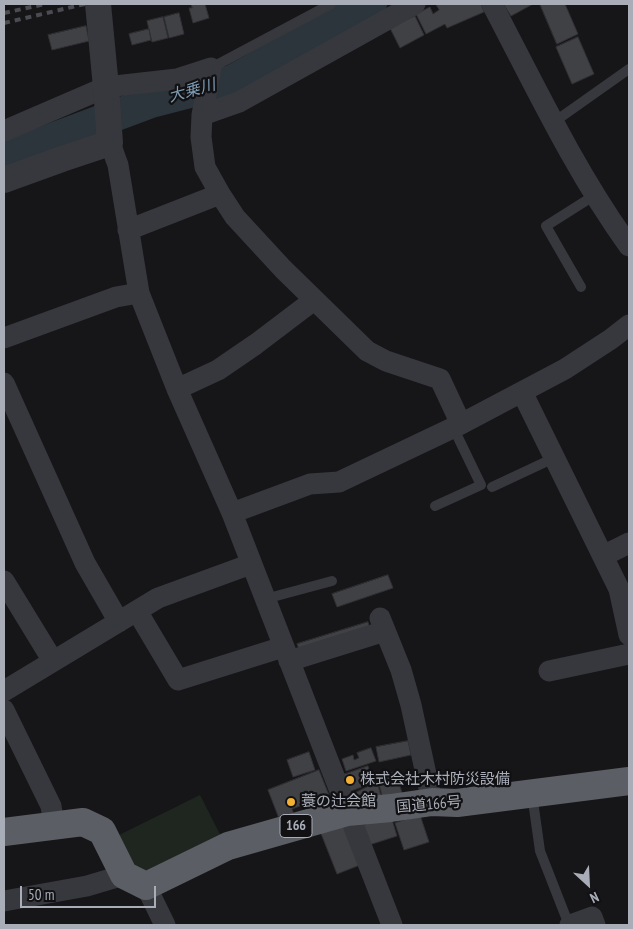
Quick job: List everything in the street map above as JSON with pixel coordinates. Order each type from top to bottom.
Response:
[{"type":"highway","name":"国道166号","points":[[135,880],[228,846],[347,812],[432,802],[457,803],[629,781]]},
{"type":"highway","points":[[4,832],[83,822],[102,831],[135,880]]},
{"type":"street","points":[[98,4],[110,139],[118,165],[139,293],[177,389],[232,513],[392,925]]},
{"type":"street","points":[[203,113],[239,102],[415,4]]},
{"type":"street","points":[[492,4],[554,122],[608,217],[629,246]]},
{"type":"street","points":[[4,131],[107,93],[177,80],[210,71],[201,137],[205,166],[235,217],[314,300],[368,351],[386,360],[440,379],[457,425]]},
{"type":"street","points":[[4,180],[110,139]]},
{"type":"street","points":[[128,230],[220,194]]},
{"type":"street","points":[[4,338],[116,297],[139,293]]},
{"type":"street","points":[[177,389],[218,370],[314,300]]},
{"type":"street","points":[[232,513],[310,484],[339,482],[457,425],[565,369],[629,325]]},
{"type":"street","points":[[4,383],[85,563],[119,622]]},
{"type":"street","points":[[522,392],[620,589],[629,635]]},
{"type":"street","points":[[603,556],[629,543]]},
{"type":"street","points":[[4,691],[158,598],[251,564]]},
{"type":"street","points":[[4,581],[53,662]]},
{"type":"street","points":[[137,611],[178,680],[286,654],[383,625],[401,670],[412,705],[432,802]]},
{"type":"street","points":[[549,671],[629,654]]},
{"type":"street","points":[[4,710],[51,806],[54,826]]},
{"type":"street","points":[[4,901],[87,886],[135,880],[165,925]]},
{"type":"street","points":[[569,925],[592,917],[595,925]]},
{"type":"lane","points":[[210,71],[331,4]]},
{"type":"lane","points":[[554,122],[629,69]]},
{"type":"lane","points":[[581,287],[546,226],[596,195]]},
{"type":"lane","points":[[435,506],[481,485],[457,425]]},
{"type":"lane","points":[[492,487],[554,458]]},
{"type":"lane","points":[[265,599],[332,581]]},
{"type":"lane","points":[[532,792],[540,851],[569,925]]},
{"type":"shaded area","points":[[200,795],[224,842],[147,878],[133,872],[113,838]]},
{"type":"building","points":[[191,4],[205,4],[209,18],[193,23],[189,8],[192,8]]},
{"type":"building","points":[[436,4],[481,4],[484,12],[447,28],[445,24],[426,34],[416,14],[430,7],[433,14],[439,10]]},
{"type":"building","points":[[533,4],[511,16],[504,5]]},
{"type":"building","points":[[540,4],[565,4],[578,34],[557,44]]},
{"type":"building","points":[[179,13],[184,34],[169,38],[164,17]]},
{"type":"building","points":[[415,16],[424,35],[400,48],[390,28]]},
{"type":"building","points":[[163,17],[168,38],[152,42],[147,21]]},
{"type":"building","points":[[86,26],[89,41],[52,50],[48,35]]},
{"type":"building","points":[[149,29],[151,40],[132,45],[129,34]]},
{"type":"building","points":[[578,37],[594,74],[572,84],[556,47]]},
{"type":"building","points":[[388,575],[393,588],[337,607],[332,594]]},
{"type":"building","points":[[368,622],[371,633],[301,654],[297,644]]},
{"type":"building","points":[[408,741],[411,755],[379,762],[376,747]]},
{"type":"building","points":[[371,748],[376,761],[346,771],[342,759],[353,755],[354,760],[359,758],[357,753]]},
{"type":"building","points":[[309,752],[315,770],[293,777],[287,760]]},
{"type":"building","points":[[368,766],[371,777],[362,780],[364,786],[346,793],[340,776]]},
{"type":"building","name":"蓑の辻会館","points":[[319,770],[329,795],[292,809],[294,815],[280,821],[268,790]]},
{"type":"building","points":[[396,772],[404,800],[385,805],[377,778]]},
{"type":"building","points":[[377,782],[384,806],[347,797]]},
{"type":"building","points":[[420,815],[429,842],[404,850],[395,823]]},
{"type":"building","points":[[391,816],[397,836],[369,845],[363,825]]},
{"type":"building","points":[[344,822],[360,865],[337,874],[320,831]]},
{"type":"waterway","name":"大乗川","points":[[4,157],[151,102],[232,81],[371,4]]},
{"type":"railway","points":[[4,13],[45,4]]},
{"type":"railway","points":[[4,23],[85,4]]},
{"type":"place","name":"株式会社木村防災設備","points":[[350,780]]},
{"type":"place","name":"蓑の辻会館","points":[[291,802]]}]
